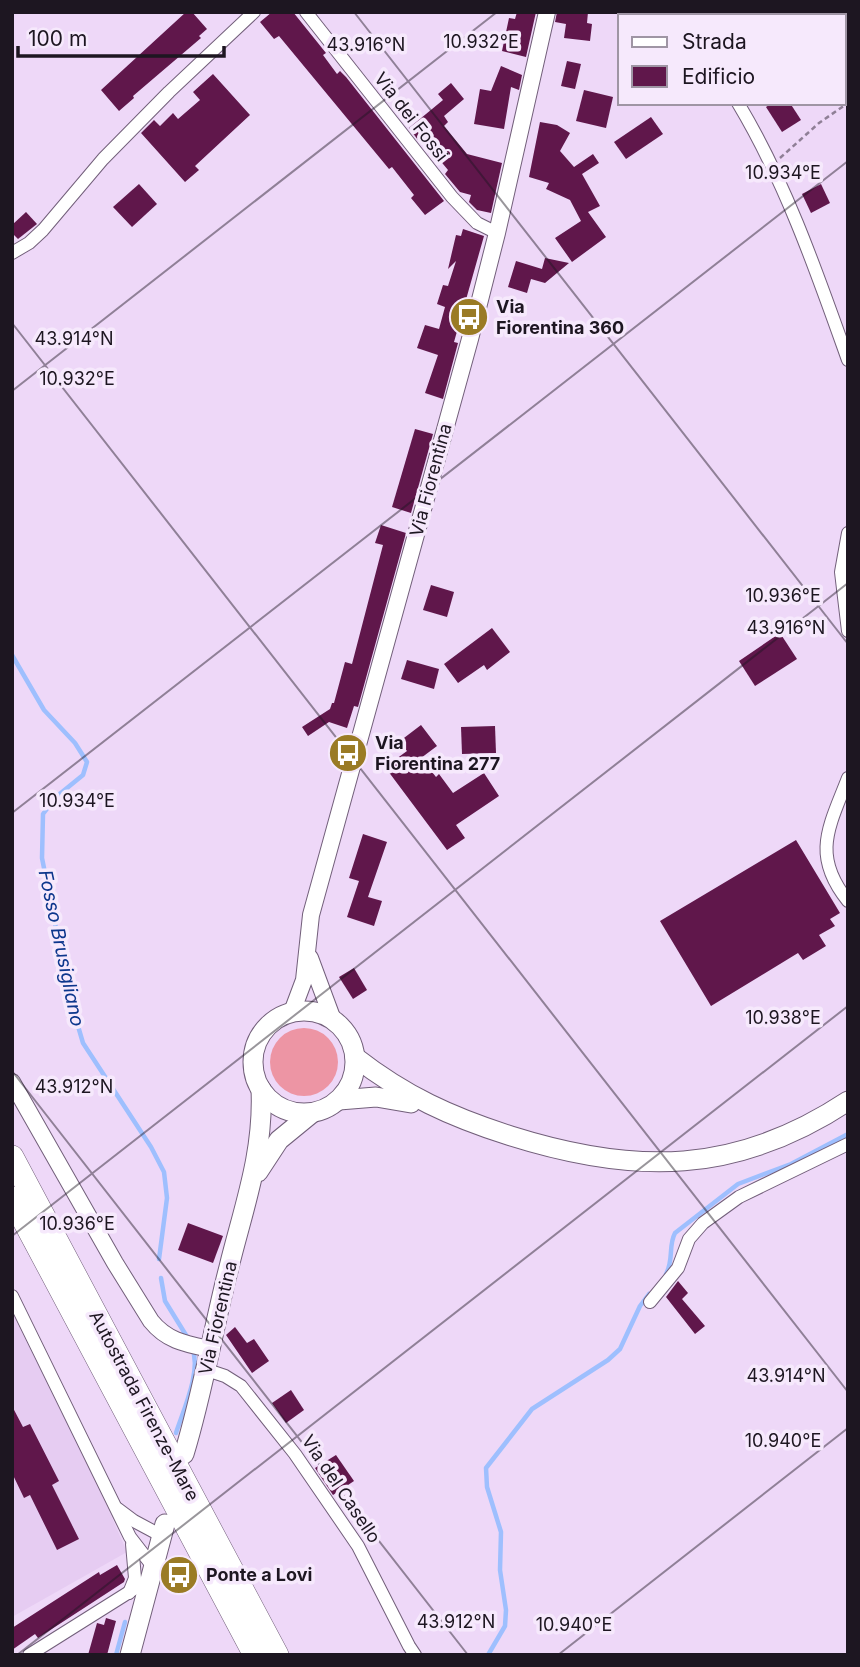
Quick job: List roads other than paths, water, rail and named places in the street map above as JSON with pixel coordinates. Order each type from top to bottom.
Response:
[{"type":"highway","name":"Autostrada Firenze-Mare","points":[[12,1157],[276,1655]]},
{"type":"highway","name":"Autostrada Firenze-Mare","points":[[12,1198],[255,1655]]},
{"type":"main road","points":[[292,1012],[313,1012],[333,1020],[346,1032],[355,1057],[351,1085],[339,1100],[312,1113],[295,1113],[279,1107],[261,1089],[253,1064],[255,1047],[269,1025],[292,1012]]},
{"type":"main road","points":[[355,1057],[401,1091],[432,1107],[496,1131],[590,1157],[655,1163],[702,1160],[747,1149],[797,1129],[848,1101]]},
{"type":"main road","name":"Via Fiorentina","points":[[184,1454],[207,1370],[228,1267],[253,1182],[261,1121],[261,1089]]},
{"type":"main road","points":[[339,1100],[385,1097],[432,1107]]},
{"type":"main road","name":"Via Fiorentina","points":[[253,1182],[279,1140],[312,1113]]},
{"type":"main road","points":[[130,1655],[164,1530]]},
{"type":"street","name":"Via dei Fossi","points":[[306,12],[452,197],[477,223],[497,233]]},
{"type":"street","name":"Via Fiorentina","points":[[292,1012],[302,988],[311,915],[470,339],[547,12]]},
{"type":"street","points":[[12,253],[43,230],[112,150],[251,13]]},
{"type":"street","points":[[738,105],[772,165],[816,272],[848,360]]},
{"type":"street","points":[[848,533],[841,572],[848,631]]},
{"type":"street","points":[[848,778],[831,821],[826,851],[831,877],[848,901]]},
{"type":"street","name":"Via Fiorentina","points":[[307,946],[333,1020]]},
{"type":"street","points":[[12,1082],[138,1302],[158,1329],[179,1342],[210,1349]]},
{"type":"street","points":[[650,1302],[678,1268],[689,1239],[703,1223],[739,1197],[848,1144]]},
{"type":"street","points":[[12,1296],[130,1537],[152,1573],[129,1593],[29,1655]]},
{"type":"street","name":"Via del Casello","points":[[207,1370],[225,1376],[241,1386],[295,1454],[358,1546],[415,1655]]},
{"type":"street","points":[[115,1507],[134,1521],[164,1530]]},
{"type":"street","points":[[129,1593],[135,1572],[130,1537]]},
{"type":"street","points":[[113,1603],[142,1609]]},
{"type":"waterway","name":"Fosso Brusigliano","points":[[12,655],[44,710],[75,743],[87,762],[83,775],[56,797],[43,814],[42,858],[70,999],[83,1043],[151,1147],[164,1172],[167,1198],[159,1259]]},
{"type":"waterway","points":[[666,1274],[675,1233],[738,1184],[791,1164],[848,1134]]},
{"type":"waterway","name":"Fosso Brusigliano","points":[[161,1278],[165,1301],[189,1340]]},
{"type":"waterway","points":[[488,1655],[505,1626],[506,1610],[500,1570],[501,1532],[487,1487],[486,1468],[532,1409],[608,1360],[620,1349],[640,1306],[649,1294]]},
{"type":"waterway","name":"Fosso Brusigliano","points":[[176,1433],[193,1379],[195,1367],[192,1348]]},
{"type":"waterway","name":"Fosso Brusigliano","points":[[116,1655],[125,1622]]},
{"type":"place","name":"Via Fiorentina 360","points":[[469,317]]},
{"type":"place","name":"Via Fiorentina 277","points":[[348,753]]},
{"type":"place","name":"Ponte a Lovi","points":[[179,1575]]}]
